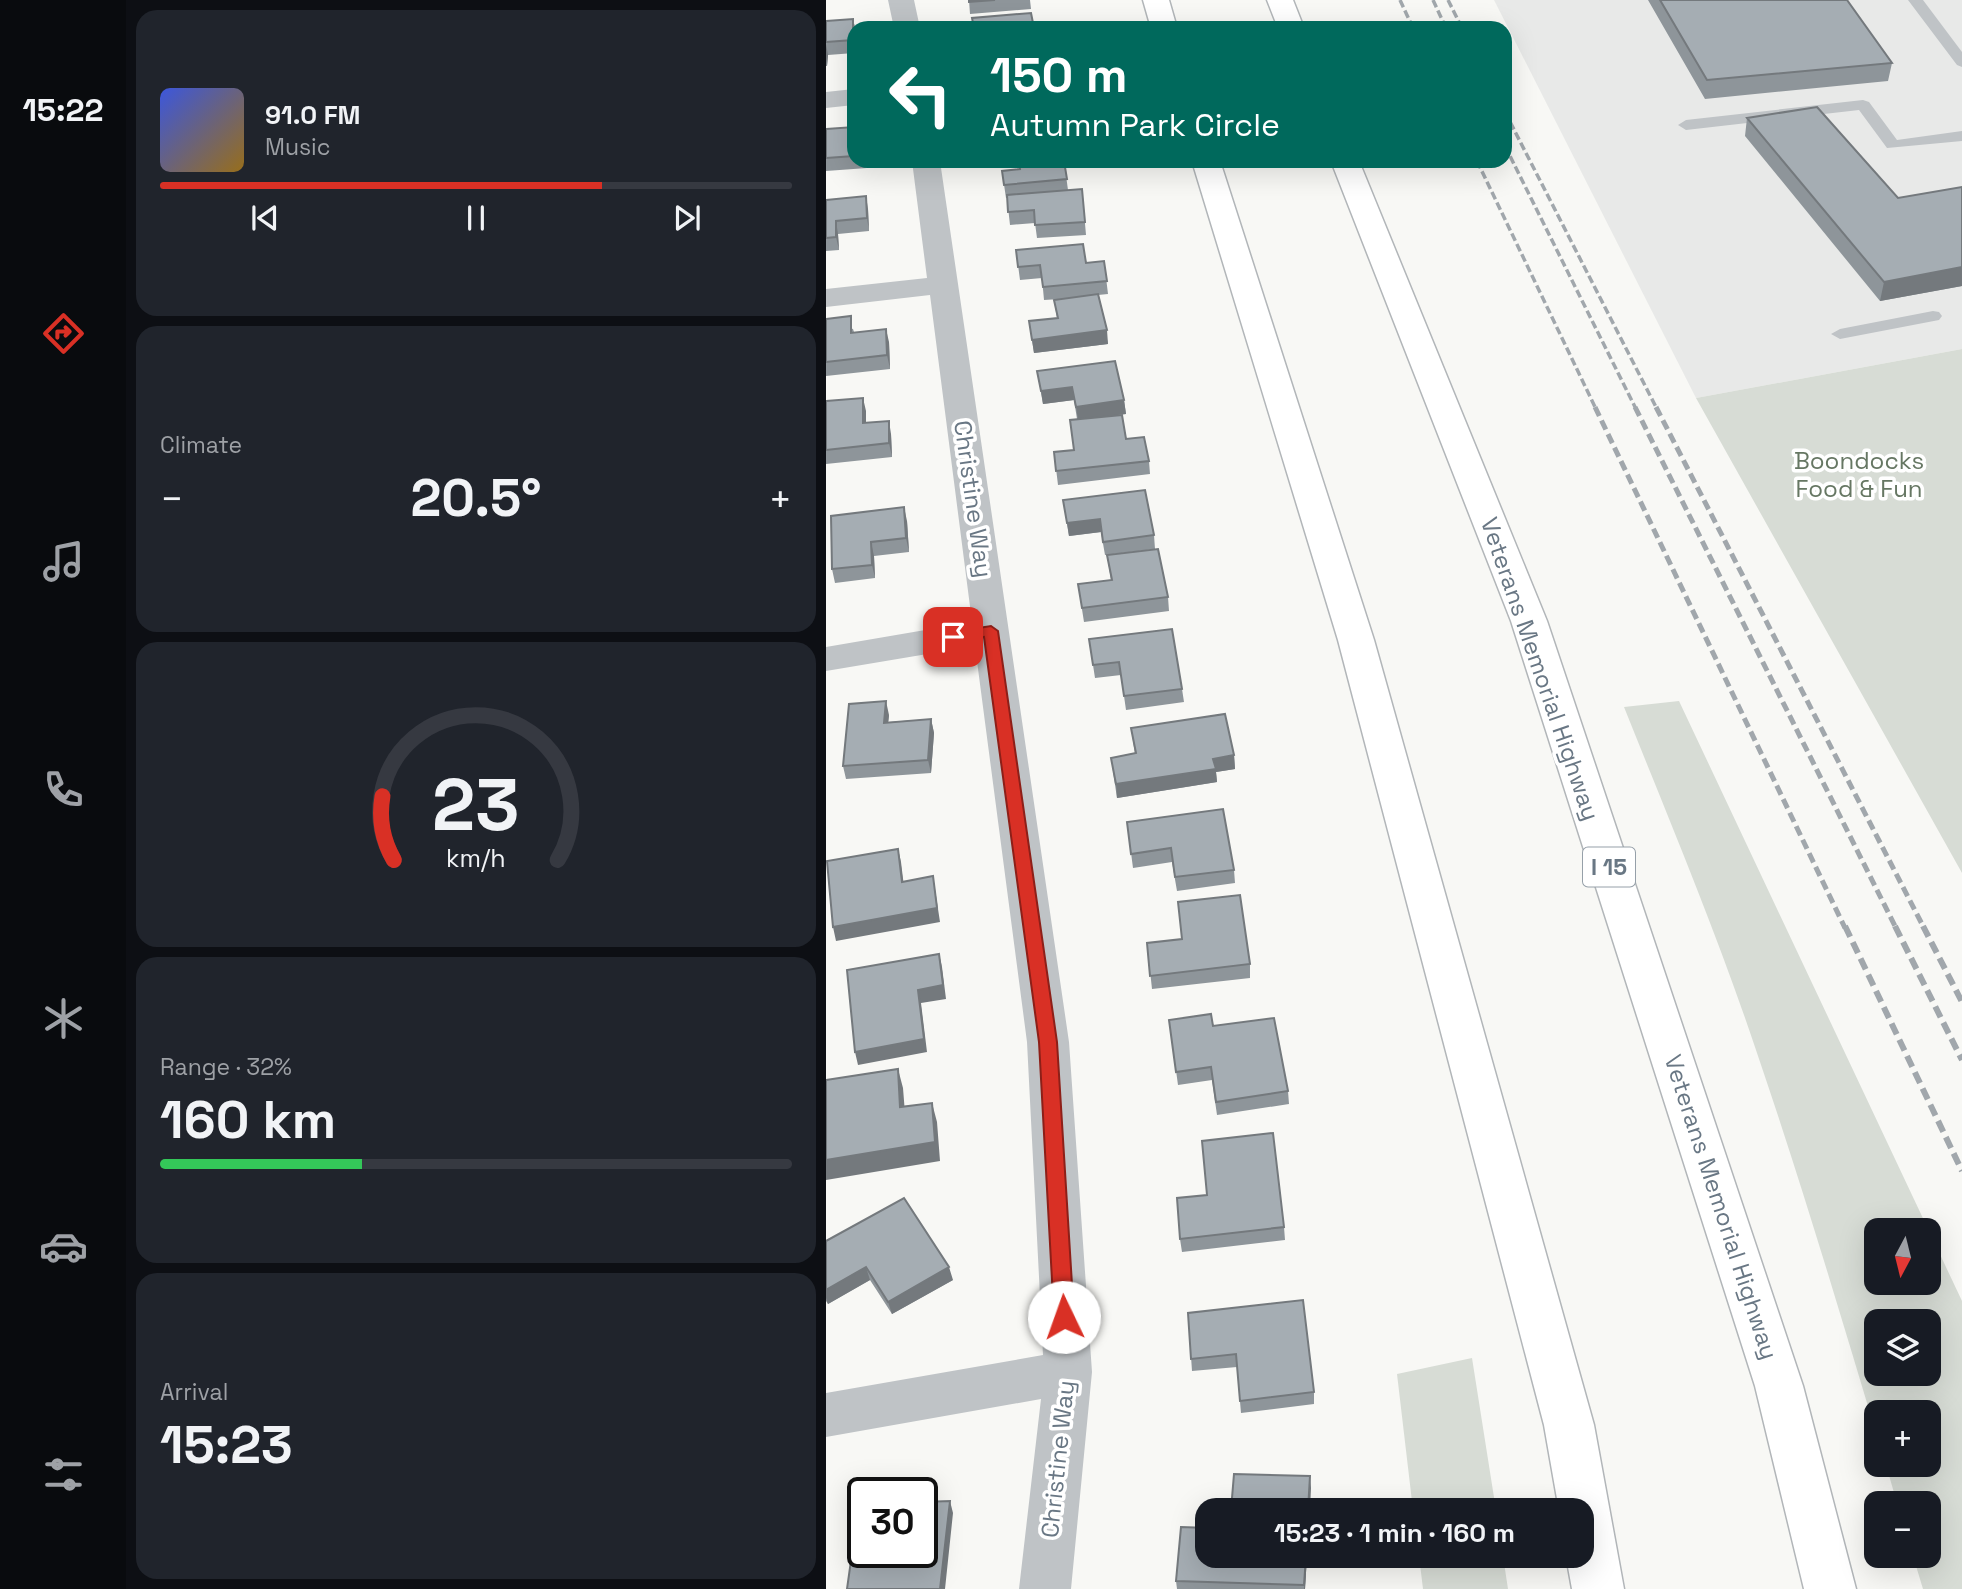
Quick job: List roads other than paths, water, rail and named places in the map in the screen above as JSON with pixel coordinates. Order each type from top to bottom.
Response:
[{"type":"highway","points":[[1156,0],[1162,21]]},
{"type":"highway","points":[[1280,0],[1289,21]]},
{"type":"highway","points":[[1208,168],[1360,653],[1569,1425],[1598,1589]]},
{"type":"highway","name":"Veterans Memorial Highway","points":[[1348,168],[1529,621],[1779,1386],[1830,1589]]},
{"type":"street","points":[[901,0],[906,21]]},
{"type":"street","points":[[826,100],[847,98]]},
{"type":"street","name":"Christine Way","points":[[927,168],[1048,1042],[1068,1372],[1045,1589]]},
{"type":"street","points":[[826,298],[943,285]]},
{"type":"street","points":[[826,659],[991,631]]},
{"type":"street","points":[[826,1415],[1068,1372]]},
{"type":"lane","points":[[1915,0],[1962,62]]},
{"type":"lane","points":[[1686,125],[1863,105],[1893,145],[1962,136]]},
{"type":"lane","points":[[1840,334],[1933,316]]},
{"type":"railway","points":[[1400,0],[1410,21]]},
{"type":"railway","points":[[1433,0],[1443,21]]},
{"type":"railway","points":[[1448,0],[1458,21]]},
{"type":"railway","points":[[1512,126],[1657,409]]},
{"type":"railway","points":[[1512,160],[1636,408]]},
{"type":"railway","points":[[1480,168],[1596,409]]},
{"type":"railway","points":[[1595,407],[1845,928]]},
{"type":"railway","points":[[1656,407],[1924,928]]},
{"type":"railway","points":[[1636,408],[1896,928]]},
{"type":"railway","points":[[1845,926],[1962,1171]]},
{"type":"railway","points":[[1923,926],[1962,1002]]},
{"type":"railway","points":[[1896,928],[1962,1060]]},
{"type":"park label","name":"Boondocks Food & Fun","points":[[1859,475]]}]
